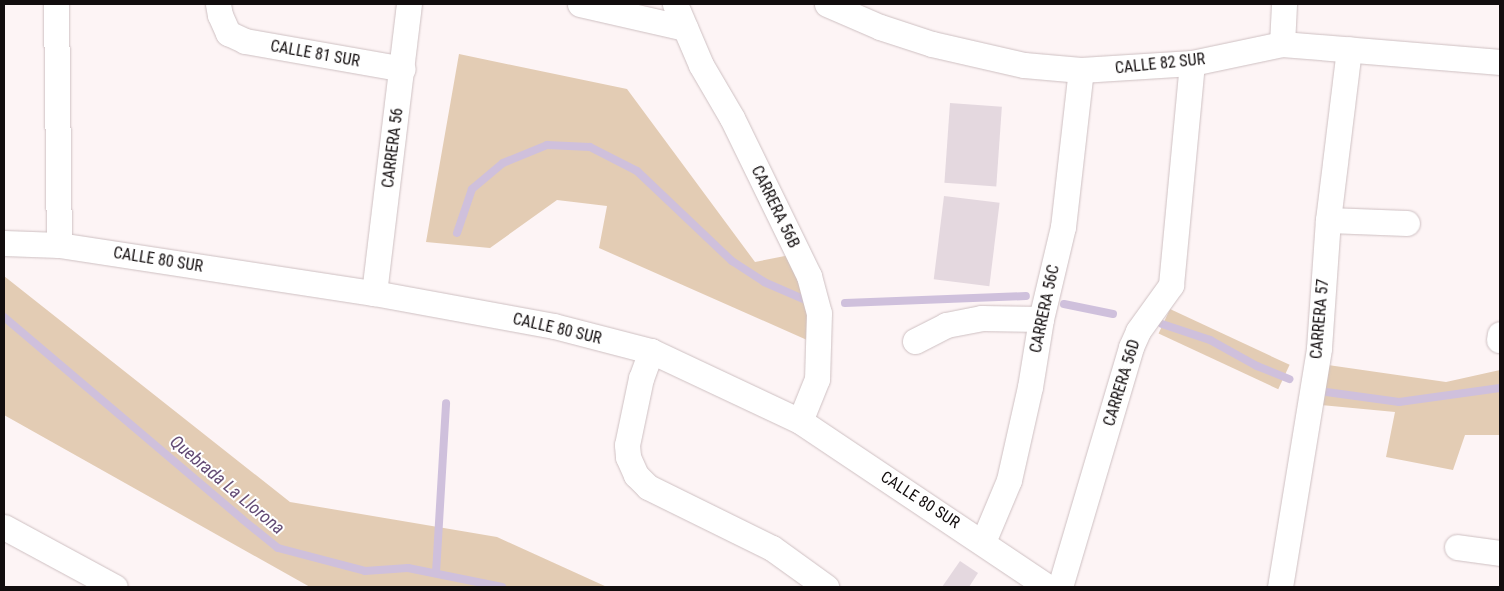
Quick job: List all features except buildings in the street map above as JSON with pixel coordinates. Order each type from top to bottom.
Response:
[{"type":"street","points":[[56,4],[60,245]]},
{"type":"street","name":"CALLE 81 SUR","points":[[218,4],[220,15],[228,34],[245,41],[403,69]]},
{"type":"street","name":"CARRERA 56","points":[[374,293],[403,69],[409,4]]},
{"type":"street","points":[[580,4],[685,28]]},
{"type":"street","name":"CARRERA 56B","points":[[675,4],[701,65],[732,118],[809,276],[819,312],[817,379],[800,421]]},
{"type":"street","name":"CALLE 82 SUR","points":[[827,4],[880,27],[932,44],[1024,64],[1081,70],[1192,63],[1282,44],[1500,62]]},
{"type":"street","points":[[1282,44],[1284,4]]},
{"type":"street","name":"CARRERA 57","points":[[1280,587],[1319,348],[1328,220],[1348,49]]},
{"type":"street","name":"CARRERA 56D","points":[[1060,587],[1131,347],[1138,331],[1171,285],[1192,63]]},
{"type":"street","name":"CARRERA 56C","points":[[983,542],[1009,480],[1030,387],[1041,319],[1062,227],[1081,70]]},
{"type":"street","points":[[1328,220],[1407,223]]},
{"type":"street","name":"CALLE 80 SUR","points":[[4,243],[60,245],[374,293],[554,326],[651,351],[800,421],[1048,587]]},
{"type":"street","points":[[915,342],[946,325],[981,318],[1041,319]]},
{"type":"street","points":[[651,351],[641,378],[627,445],[628,457],[636,475],[648,487],[772,548],[826,587]]},
{"type":"street","points":[[4,527],[115,587]]},
{"type":"street","points":[[1457,547],[1500,553]]},
{"type":"shaded area","points":[[459,54],[627,89],[755,262],[795,254],[816,344],[599,248],[607,206],[557,200],[490,248],[426,242]]},
{"type":"shaded area","points":[[4,276],[290,502],[497,537],[607,587],[310,587],[4,415]]},
{"type":"shaded area","points":[[1170,309],[1290,365],[1278,389],[1159,333]]},
{"type":"shaded area","points":[[1321,364],[1446,382],[1500,370],[1500,435],[1465,435],[1453,470],[1386,457],[1395,412],[1321,405]]},
{"type":"waterway","points":[[457,233],[472,189],[503,163],[547,145],[590,147],[637,171],[732,261],[764,282],[808,301]]},
{"type":"waterway","points":[[845,303],[1026,296]]},
{"type":"waterway","points":[[1064,304],[1113,314]]},
{"type":"waterway","name":"Quebrada La Llorona","points":[[4,317],[278,548],[365,571],[408,568],[502,587]]},
{"type":"waterway","points":[[1162,324],[1210,340],[1257,366],[1289,379]]},
{"type":"waterway","points":[[1319,391],[1399,402],[1500,388]]},
{"type":"waterway","points":[[436,573],[446,403]]}]
